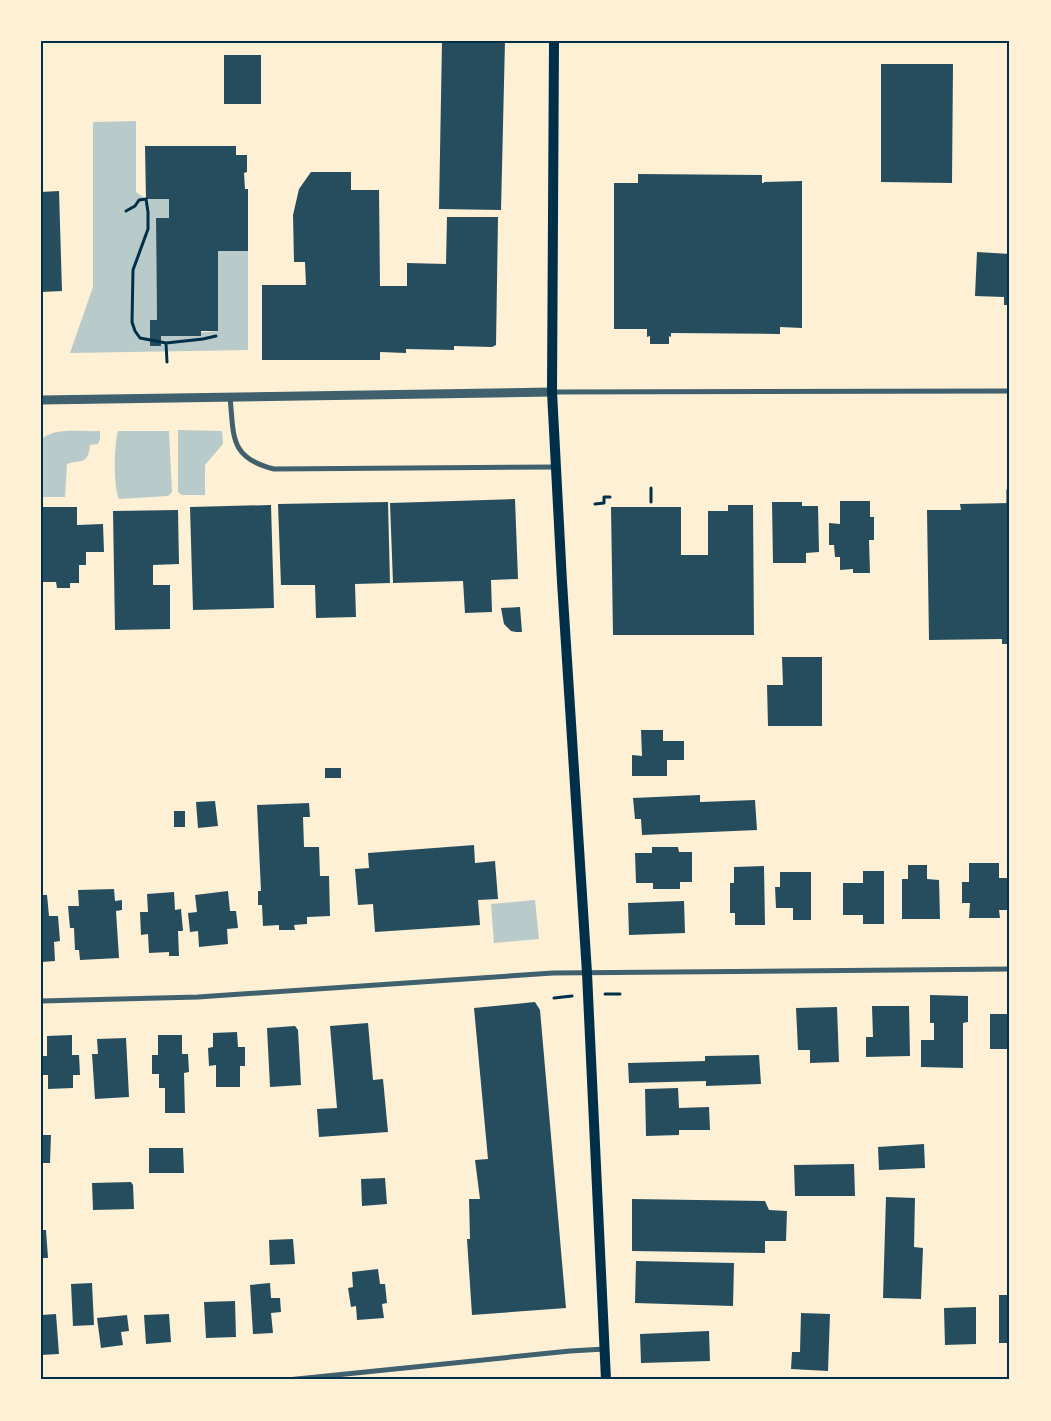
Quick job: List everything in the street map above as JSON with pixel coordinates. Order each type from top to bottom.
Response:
[{"type":"main road","points":[[554,41],[552,392],[587,973],[606,1380]]},
{"type":"street","points":[[41,400],[552,392],[1010,391]]},
{"type":"street","points":[[230,397],[234,441],[245,456],[258,465],[274,469],[556,467]]},
{"type":"street","points":[[41,1001],[198,996],[553,974],[1010,969]]},
{"type":"street","points":[[287,1380],[605,1349]]},
{"type":"path","points":[[126,211],[135,206],[139,200],[146,199],[148,229],[133,270],[132,322],[140,338],[166,343],[216,336]]},
{"type":"path","points":[[166,343],[166,362]]},
{"type":"path","points":[[651,488],[652,502]]},
{"type":"path","points":[[1008,490],[1008,503]]},
{"type":"path","points":[[595,504],[604,503],[604,497],[610,497]]},
{"type":"shaded area","points":[[136,121],[136,192],[146,199],[169,199],[169,218],[156,218],[157,320],[150,320],[161,336],[218,331],[218,251],[248,251],[248,350],[70,353],[93,287],[93,122]]},
{"type":"shaded area","points":[[178,430],[222,431],[223,444],[205,465],[205,495],[182,495],[178,492]]},
{"type":"shaded area","points":[[100,431],[98,444],[90,445],[86,458],[67,464],[65,497],[41,497],[41,440],[53,433]]},
{"type":"shaded area","points":[[118,431],[169,431],[172,492],[168,496],[119,499],[115,465]]},
{"type":"shaded area","points":[[535,900],[539,939],[494,943],[491,904]]},
{"type":"building","points":[[442,41],[505,41],[501,210],[439,209]]},
{"type":"building","points":[[224,55],[261,55],[261,104],[224,104]]},
{"type":"building","points":[[881,64],[953,64],[952,183],[881,182]]},
{"type":"building","points":[[1008,88],[1010,88],[1010,115],[1007,115]]},
{"type":"building","points":[[145,146],[236,146],[236,155],[247,155],[247,172],[244,173],[245,189],[248,189],[248,251],[218,251],[218,331],[201,331],[201,336],[161,336],[161,346],[150,346],[150,320],[157,320],[156,218],[169,218],[169,199],[146,199]]},
{"type":"building","points":[[311,172],[351,172],[351,190],[379,190],[380,286],[407,286],[407,263],[446,264],[447,217],[498,217],[496,345],[492,347],[454,346],[454,350],[406,349],[406,353],[380,352],[380,360],[262,360],[262,285],[306,285],[305,262],[294,262],[293,215],[299,189]]},
{"type":"building","points":[[638,174],[762,175],[762,183],[802,181],[802,328],[780,327],[780,334],[671,333],[669,344],[650,344],[650,336],[647,337],[647,329],[614,329],[614,183],[638,183]]},
{"type":"building","points":[[59,191],[62,291],[41,292],[41,192]]},
{"type":"building","points":[[977,252],[1010,254],[1010,305],[1004,305],[1004,297],[975,296]]},
{"type":"building","points":[[515,499],[518,579],[491,580],[492,612],[465,613],[463,581],[393,583],[390,503]]},
{"type":"building","points":[[840,501],[870,501],[870,517],[874,517],[874,540],[869,540],[870,573],[853,573],[853,569],[840,570],[840,557],[835,557],[834,545],[829,545],[829,523],[840,524]]},
{"type":"building","points":[[388,502],[390,583],[355,584],[356,617],[316,618],[315,585],[281,585],[278,504]]},
{"type":"building","points":[[772,502],[802,502],[802,506],[818,506],[819,552],[806,553],[806,563],[773,563]]},
{"type":"building","points":[[1010,503],[1010,644],[1002,644],[1002,639],[929,640],[927,510],[961,510],[960,504]]},
{"type":"building","points":[[271,505],[274,608],[193,610],[190,507]]},
{"type":"building","points":[[728,505],[753,505],[754,635],[613,635],[611,507],[681,507],[681,555],[708,555],[708,511],[728,511]]},
{"type":"building","points":[[41,507],[77,507],[77,525],[103,524],[104,552],[86,552],[86,565],[79,565],[79,583],[70,583],[70,588],[57,588],[56,582],[41,582]]},
{"type":"building","points":[[178,510],[179,564],[153,565],[153,585],[170,585],[170,629],[115,630],[113,511]]},
{"type":"building","points":[[520,607],[522,632],[511,631],[504,624],[501,608]]},
{"type":"building","points":[[782,657],[822,657],[822,726],[768,726],[767,685],[783,685]]},
{"type":"building","points":[[641,730],[663,730],[663,741],[684,741],[684,760],[667,760],[667,776],[632,776],[632,755],[642,756]]},
{"type":"building","points":[[325,768],[341,768],[341,778],[325,778]]},
{"type":"building","points":[[700,795],[700,802],[755,800],[757,830],[642,835],[641,819],[635,819],[633,798]]},
{"type":"building","points":[[215,801],[218,826],[198,828],[196,802]]},
{"type":"building","points":[[309,803],[310,817],[303,817],[304,847],[319,847],[320,876],[329,876],[330,916],[307,917],[307,924],[294,925],[295,930],[279,930],[279,925],[263,926],[262,905],[258,905],[258,891],[261,891],[257,805]]},
{"type":"building","points":[[174,811],[185,811],[185,827],[174,827]]},
{"type":"building","points":[[474,845],[475,863],[495,861],[498,899],[478,900],[480,925],[375,932],[373,904],[358,905],[355,869],[369,868],[368,853]]},
{"type":"building","points":[[652,847],[678,847],[679,852],[692,852],[692,882],[680,882],[680,889],[653,889],[653,883],[636,883],[635,853],[652,853]]},
{"type":"building","points":[[969,863],[999,863],[999,878],[1010,878],[1010,910],[999,910],[1000,918],[969,918],[970,903],[962,903],[962,882],[969,882]]},
{"type":"building","points":[[908,865],[927,865],[927,879],[939,880],[940,919],[902,919],[902,879],[908,879]]},
{"type":"building","points":[[764,866],[765,925],[735,925],[735,913],[730,913],[730,883],[734,883],[734,867]]},
{"type":"building","points":[[863,871],[884,871],[884,924],[863,924],[863,915],[843,915],[843,883],[863,883]]},
{"type":"building","points":[[780,872],[811,872],[811,920],[793,920],[793,908],[776,908],[775,887],[780,887]]},
{"type":"building","points":[[114,889],[115,901],[122,900],[122,910],[116,911],[119,958],[80,960],[79,950],[75,950],[74,928],[70,928],[68,906],[79,906],[78,890]]},
{"type":"building","points":[[228,891],[230,911],[236,911],[238,928],[227,929],[228,944],[199,947],[198,931],[190,932],[188,913],[197,912],[195,895]]},
{"type":"building","points":[[174,892],[175,910],[181,909],[183,931],[178,931],[179,956],[169,956],[169,952],[149,953],[148,934],[141,935],[140,912],[148,912],[147,894]]},
{"type":"building","points":[[41,895],[47,895],[49,916],[58,916],[60,941],[54,942],[55,961],[41,962]]},
{"type":"building","points":[[684,901],[685,933],[629,935],[628,903]]},
{"type":"building","points":[[930,995],[968,996],[968,1022],[963,1023],[963,1068],[921,1067],[921,1040],[934,1040],[934,1023],[930,1023]]},
{"type":"building","points":[[535,1002],[540,1010],[566,1308],[472,1315],[467,1239],[470,1239],[469,1199],[480,1199],[475,1160],[488,1159],[474,1008]]},
{"type":"building","points":[[872,1006],[909,1006],[910,1056],[866,1057],[866,1037],[873,1037]]},
{"type":"building","points":[[837,1007],[839,1062],[810,1063],[810,1050],[798,1050],[796,1008]]},
{"type":"building","points":[[990,1014],[1010,1014],[1010,1049],[990,1049]]},
{"type":"building","points":[[368,1023],[373,1080],[383,1079],[388,1132],[319,1137],[317,1109],[337,1108],[330,1026]]},
{"type":"building","points":[[295,1026],[298,1030],[301,1085],[270,1087],[267,1028]]},
{"type":"building","points":[[237,1032],[238,1047],[245,1047],[245,1066],[240,1066],[240,1087],[216,1087],[216,1065],[209,1066],[208,1048],[213,1047],[213,1033]]},
{"type":"building","points":[[72,1035],[72,1055],[79,1055],[80,1075],[73,1075],[73,1088],[48,1089],[48,1075],[42,1075],[41,1061],[41,1056],[47,1056],[47,1036]]},
{"type":"building","points":[[158,1035],[182,1035],[182,1054],[188,1054],[189,1072],[184,1073],[185,1113],[165,1113],[165,1088],[159,1088],[159,1074],[152,1074],[152,1055],[158,1055]]},
{"type":"building","points":[[126,1038],[129,1097],[95,1099],[92,1054],[98,1054],[97,1039]]},
{"type":"building","points":[[759,1055],[761,1084],[706,1086],[706,1081],[629,1083],[628,1063],[705,1061],[705,1056]]},
{"type":"building","points":[[678,1088],[679,1108],[709,1107],[710,1130],[679,1130],[679,1135],[646,1136],[645,1089]]},
{"type":"building","points":[[41,1135],[51,1135],[50,1163],[41,1163]]},
{"type":"building","points":[[924,1144],[925,1168],[879,1170],[878,1147]]},
{"type":"building","points":[[149,1148],[183,1148],[184,1173],[149,1173]]},
{"type":"building","points":[[854,1164],[855,1196],[795,1196],[794,1165]]},
{"type":"building","points":[[385,1178],[387,1204],[362,1206],[361,1179]]},
{"type":"building","points":[[131,1182],[133,1185],[134,1209],[93,1210],[92,1183]]},
{"type":"building","points":[[886,1197],[915,1198],[914,1247],[923,1248],[921,1299],[883,1298]]},
{"type":"building","points":[[632,1199],[765,1201],[769,1210],[787,1211],[786,1241],[765,1241],[765,1253],[632,1251]]},
{"type":"building","points":[[41,1230],[46,1230],[48,1258],[41,1258]]},
{"type":"building","points":[[293,1239],[295,1264],[270,1265],[269,1240]]},
{"type":"building","points":[[636,1261],[734,1263],[733,1306],[635,1303]]},
{"type":"building","points":[[378,1269],[380,1284],[385,1284],[387,1303],[382,1304],[384,1318],[357,1320],[356,1306],[351,1307],[348,1288],[353,1287],[352,1272]]},
{"type":"building","points":[[92,1283],[94,1325],[73,1326],[71,1284]]},
{"type":"building","points":[[270,1283],[271,1298],[280,1298],[281,1312],[271,1313],[273,1333],[253,1334],[250,1285]]},
{"type":"building","points":[[999,1295],[1010,1295],[1010,1343],[999,1343]]},
{"type":"building","points":[[235,1301],[236,1337],[206,1338],[204,1302]]},
{"type":"building","points":[[976,1307],[976,1344],[945,1345],[944,1308]]},
{"type":"building","points":[[801,1313],[830,1314],[828,1371],[791,1369],[792,1352],[800,1352]]},
{"type":"building","points":[[56,1314],[59,1354],[41,1355],[41,1315]]},
{"type":"building","points":[[169,1314],[171,1342],[146,1344],[144,1315]]},
{"type":"building","points":[[127,1315],[129,1331],[121,1332],[123,1345],[101,1348],[97,1318]]},
{"type":"building","points":[[709,1331],[710,1361],[641,1363],[640,1334]]}]
